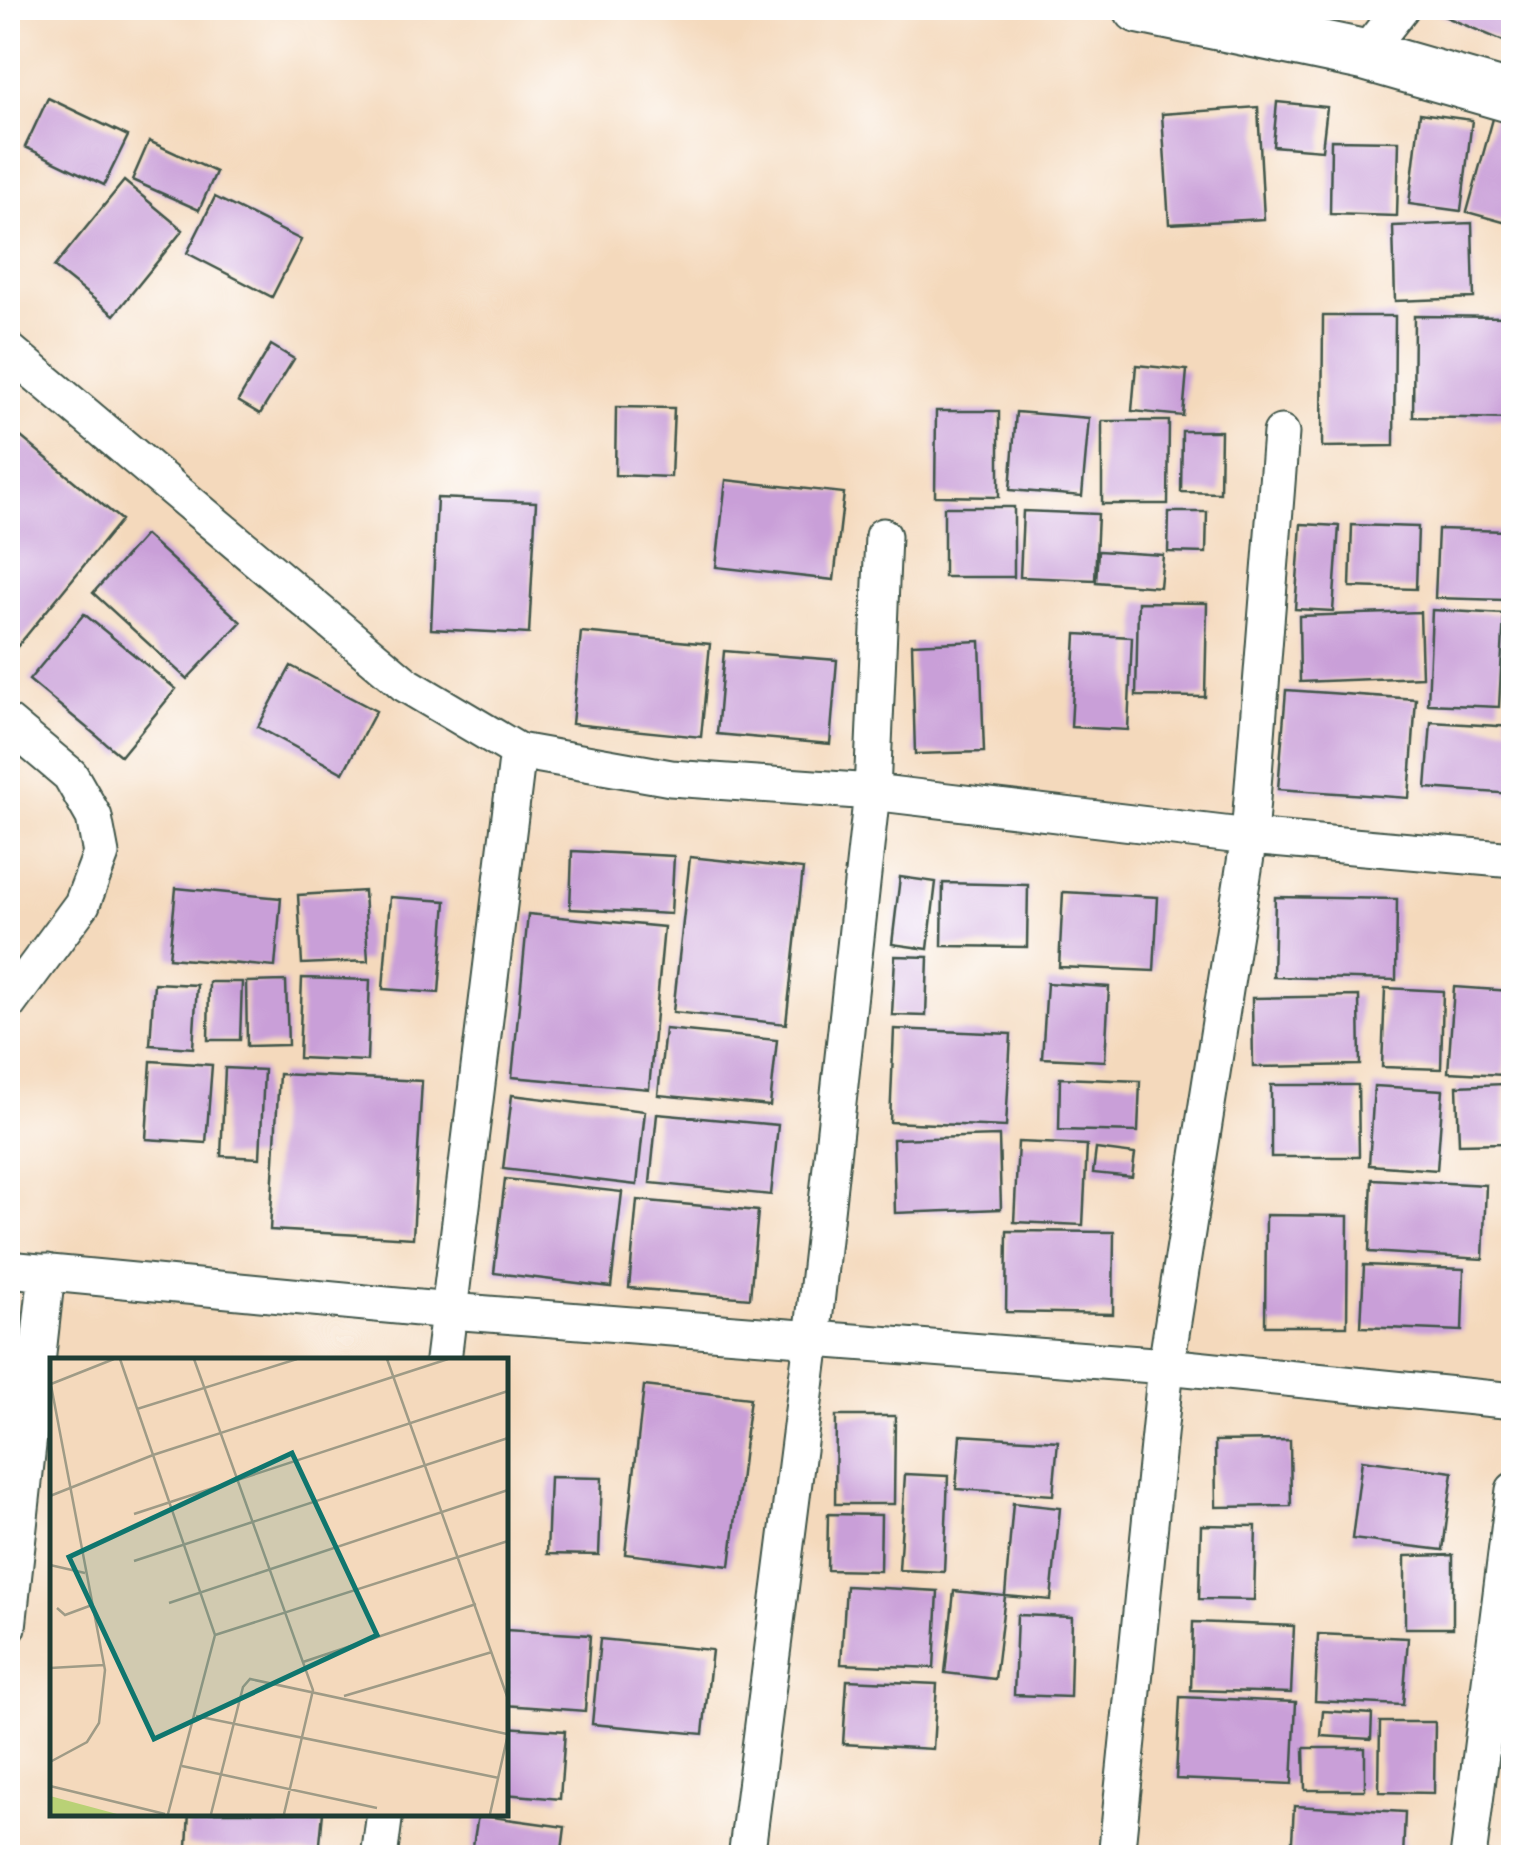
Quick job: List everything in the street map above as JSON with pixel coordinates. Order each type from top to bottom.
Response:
[{"type":"street","points":[[1139,8],[1364,55],[1514,98]]},
{"type":"street","points":[[1364,55],[1401,8]]},
{"type":"street","points":[[12,364],[405,684],[518,751],[671,778],[872,792],[1249,837],[1514,860]]},
{"type":"street","points":[[1116,1858],[1166,1366],[1249,837],[1281,433]]},
{"type":"street","points":[[746,1858],[812,1340],[872,792],[883,536]]},
{"type":"street","points":[[8,722],[70,775],[94,817],[101,854],[82,904],[8,1004]]},
{"type":"street","points":[[443,1358],[518,751]]},
{"type":"street","points":[[8,1269],[450,1311],[1166,1366],[1514,1401]]},
{"type":"street","points":[[8,1628],[47,1272]]},
{"type":"street","points":[[1468,1858],[1514,1490]]},
{"type":"street","points":[[379,1858],[384,1815]]},
{"type":"building","points":[[1436,8],[1514,8],[1514,17],[1503,41],[1434,12]]},
{"type":"building","points":[[48,98],[128,136],[104,185],[25,147]]},
{"type":"building","points":[[1277,102],[1327,107],[1322,150],[1273,146]]},
{"type":"building","points":[[1258,107],[1264,219],[1169,224],[1162,114]]},
{"type":"building","points":[[1420,113],[1472,120],[1461,211],[1409,204]]},
{"type":"building","points":[[1494,115],[1514,120],[1514,225],[1467,212]]},
{"type":"building","points":[[1331,140],[1399,141],[1397,216],[1330,214]]},
{"type":"building","points":[[149,141],[216,172],[199,210],[132,180]]},
{"type":"building","points":[[124,181],[183,230],[114,315],[54,267]]},
{"type":"building","points":[[215,197],[301,240],[272,297],[187,253]]},
{"type":"building","points":[[1472,223],[1474,298],[1395,301],[1393,226]]},
{"type":"building","points":[[1323,316],[1395,316],[1394,446],[1322,447]]},
{"type":"building","points":[[1414,316],[1514,317],[1514,419],[1413,417]]},
{"type":"building","points":[[271,345],[294,359],[260,414],[238,401]]},
{"type":"building","points":[[1136,365],[1187,370],[1183,416],[1132,411]]},
{"type":"building","points":[[616,407],[674,408],[671,477],[615,475]]},
{"type":"building","points":[[936,411],[999,411],[999,497],[935,496]]},
{"type":"building","points":[[1016,412],[1089,418],[1082,496],[1010,490]]},
{"type":"building","points":[[1102,421],[1169,421],[1168,504],[1102,504]]},
{"type":"building","points":[[1182,431],[1221,431],[1220,493],[1181,492]]},
{"type":"building","points":[[21,437],[121,520],[8,658],[8,454]]},
{"type":"building","points":[[726,480],[844,493],[834,580],[716,567]]},
{"type":"building","points":[[437,498],[536,502],[529,634],[431,629]]},
{"type":"building","points":[[944,507],[1014,507],[1014,577],[944,577]]},
{"type":"building","points":[[1023,511],[1098,514],[1095,580],[1020,577]]},
{"type":"building","points":[[1169,512],[1207,512],[1206,553],[1168,552]]},
{"type":"building","points":[[1301,524],[1339,526],[1333,611],[1295,609]]},
{"type":"building","points":[[1352,525],[1418,527],[1416,589],[1350,587]]},
{"type":"building","points":[[1438,529],[1507,531],[1505,600],[1435,598]]},
{"type":"building","points":[[145,535],[241,622],[187,679],[93,593]]},
{"type":"building","points":[[1098,551],[1163,555],[1160,587],[1096,582]]},
{"type":"building","points":[[1138,602],[1207,603],[1205,697],[1136,696]]},
{"type":"building","points":[[1432,610],[1504,614],[1499,707],[1428,704]]},
{"type":"building","points":[[1420,612],[1422,677],[1300,682],[1299,616]]},
{"type":"building","points":[[84,614],[176,689],[121,756],[29,680]]},
{"type":"building","points":[[581,632],[710,644],[701,737],[572,724]]},
{"type":"building","points":[[1076,634],[1132,637],[1128,730],[1071,727]]},
{"type":"building","points":[[980,641],[984,752],[915,754],[912,644]]},
{"type":"building","points":[[1511,648],[1514,722],[1506,722]]},
{"type":"building","points":[[724,651],[837,660],[830,744],[717,734]]},
{"type":"building","points":[[291,666],[376,711],[343,773],[258,727]]},
{"type":"building","points":[[1286,690],[1416,699],[1409,798],[1278,789]]},
{"type":"building","points":[[1431,722],[1514,727],[1514,794],[1426,788]]},
{"type":"building","points":[[572,851],[674,856],[671,914],[570,909]]},
{"type":"building","points":[[690,857],[803,869],[786,1024],[673,1012]]},
{"type":"building","points":[[900,877],[936,882],[928,949],[892,944]]},
{"type":"building","points":[[943,883],[1028,885],[1027,947],[942,946]]},
{"type":"building","points":[[176,888],[281,898],[275,967],[169,958]]},
{"type":"building","points":[[364,891],[368,961],[302,964],[298,895]]},
{"type":"building","points":[[1063,892],[1158,897],[1154,971],[1059,967]]},
{"type":"building","points":[[390,897],[446,901],[439,993],[383,989]]},
{"type":"building","points":[[1275,897],[1397,899],[1396,980],[1273,977]]},
{"type":"building","points":[[528,914],[664,927],[649,1089],[512,1077]]},
{"type":"building","points":[[895,956],[928,957],[926,1016],[892,1015]]},
{"type":"building","points":[[302,978],[370,980],[367,1061],[299,1058]]},
{"type":"building","points":[[286,981],[288,1045],[247,1046],[246,982]]},
{"type":"building","points":[[209,982],[242,982],[240,1040],[208,1040]]},
{"type":"building","points":[[154,983],[197,985],[193,1048],[150,1045]]},
{"type":"building","points":[[1047,983],[1109,987],[1105,1061],[1042,1058]]},
{"type":"building","points":[[1454,987],[1511,991],[1504,1075],[1448,1072]]},
{"type":"building","points":[[1385,988],[1443,991],[1441,1069],[1382,1067]]},
{"type":"building","points":[[1359,996],[1360,1065],[1253,1067],[1252,998]]},
{"type":"building","points":[[665,1029],[777,1040],[770,1106],[658,1095]]},
{"type":"building","points":[[894,1029],[1011,1034],[1006,1127],[890,1122]]},
{"type":"building","points":[[151,1061],[212,1065],[206,1143],[146,1139]]},
{"type":"building","points":[[225,1068],[264,1070],[260,1158],[221,1156]]},
{"type":"building","points":[[279,1074],[422,1081],[413,1238],[270,1230]]},
{"type":"building","points":[[1060,1078],[1140,1081],[1138,1132],[1059,1130]]},
{"type":"building","points":[[1504,1084],[1505,1143],[1459,1144],[1457,1086]]},
{"type":"building","points":[[1271,1085],[1358,1085],[1359,1157],[1271,1157]]},
{"type":"building","points":[[1374,1086],[1443,1090],[1437,1170],[1369,1165]]},
{"type":"building","points":[[512,1095],[645,1111],[637,1185],[503,1169]]},
{"type":"building","points":[[657,1114],[778,1125],[771,1195],[650,1183]]},
{"type":"building","points":[[999,1136],[1001,1209],[895,1213],[893,1139]]},
{"type":"building","points":[[1018,1142],[1087,1145],[1083,1225],[1014,1222]]},
{"type":"building","points":[[1096,1149],[1135,1154],[1132,1177],[1093,1173]]},
{"type":"building","points":[[505,1179],[622,1192],[611,1287],[494,1273]]},
{"type":"building","points":[[1372,1179],[1486,1185],[1483,1259],[1369,1252]]},
{"type":"building","points":[[637,1200],[758,1211],[750,1298],[629,1288]]},
{"type":"building","points":[[1266,1215],[1348,1216],[1347,1326],[1265,1326]]},
{"type":"building","points":[[1007,1231],[1114,1232],[1113,1314],[1006,1312]]},
{"type":"building","points":[[1364,1265],[1464,1269],[1462,1331],[1361,1327]]},
{"type":"building","points":[[644,1386],[750,1398],[730,1566],[625,1554]]},
{"type":"building","points":[[836,1416],[895,1416],[894,1504],[835,1504]]},
{"type":"building","points":[[960,1435],[1058,1441],[1053,1495],[956,1489]]},
{"type":"building","points":[[1290,1440],[1291,1506],[1216,1507],[1215,1441]]},
{"type":"building","points":[[1362,1460],[1453,1472],[1443,1550],[1352,1539]]},
{"type":"building","points":[[905,1474],[948,1476],[944,1572],[899,1570]]},
{"type":"building","points":[[550,1477],[602,1478],[599,1555],[547,1554]]},
{"type":"building","points":[[1013,1503],[1060,1508],[1051,1600],[1005,1596]]},
{"type":"building","points":[[828,1514],[881,1515],[880,1571],[827,1570]]},
{"type":"building","points":[[1201,1525],[1256,1526],[1254,1600],[1199,1599]]},
{"type":"building","points":[[1453,1555],[1453,1628],[1405,1628],[1405,1556]]},
{"type":"building","points":[[846,1586],[938,1591],[934,1668],[841,1664]]},
{"type":"building","points":[[954,1591],[1005,1596],[995,1679],[945,1673]]},
{"type":"building","points":[[1017,1615],[1072,1617],[1070,1697],[1014,1695]]},
{"type":"building","points":[[1193,1622],[1294,1626],[1291,1693],[1191,1690]]},
{"type":"building","points":[[508,1630],[590,1635],[585,1711],[508,1705]]},
{"type":"building","points":[[1318,1634],[1408,1638],[1403,1705],[1315,1701]]},
{"type":"building","points":[[600,1639],[712,1650],[703,1734],[592,1724]]},
{"type":"building","points":[[847,1680],[937,1684],[933,1749],[843,1744]]},
{"type":"building","points":[[1180,1697],[1296,1702],[1292,1784],[1176,1779]]},
{"type":"building","points":[[1323,1711],[1372,1714],[1371,1739],[1321,1736]]},
{"type":"building","points":[[1380,1722],[1435,1722],[1434,1793],[1379,1792]]},
{"type":"building","points":[[508,1727],[565,1731],[560,1799],[508,1794]]},
{"type":"building","points":[[1304,1748],[1365,1748],[1365,1790],[1305,1790]]},
{"type":"building","points":[[1294,1806],[1405,1812],[1403,1858],[1291,1858]]},
{"type":"building","points":[[189,1815],[323,1815],[319,1854],[187,1846]]},
{"type":"building","points":[[478,1815],[565,1827],[561,1858],[471,1858]]}]
